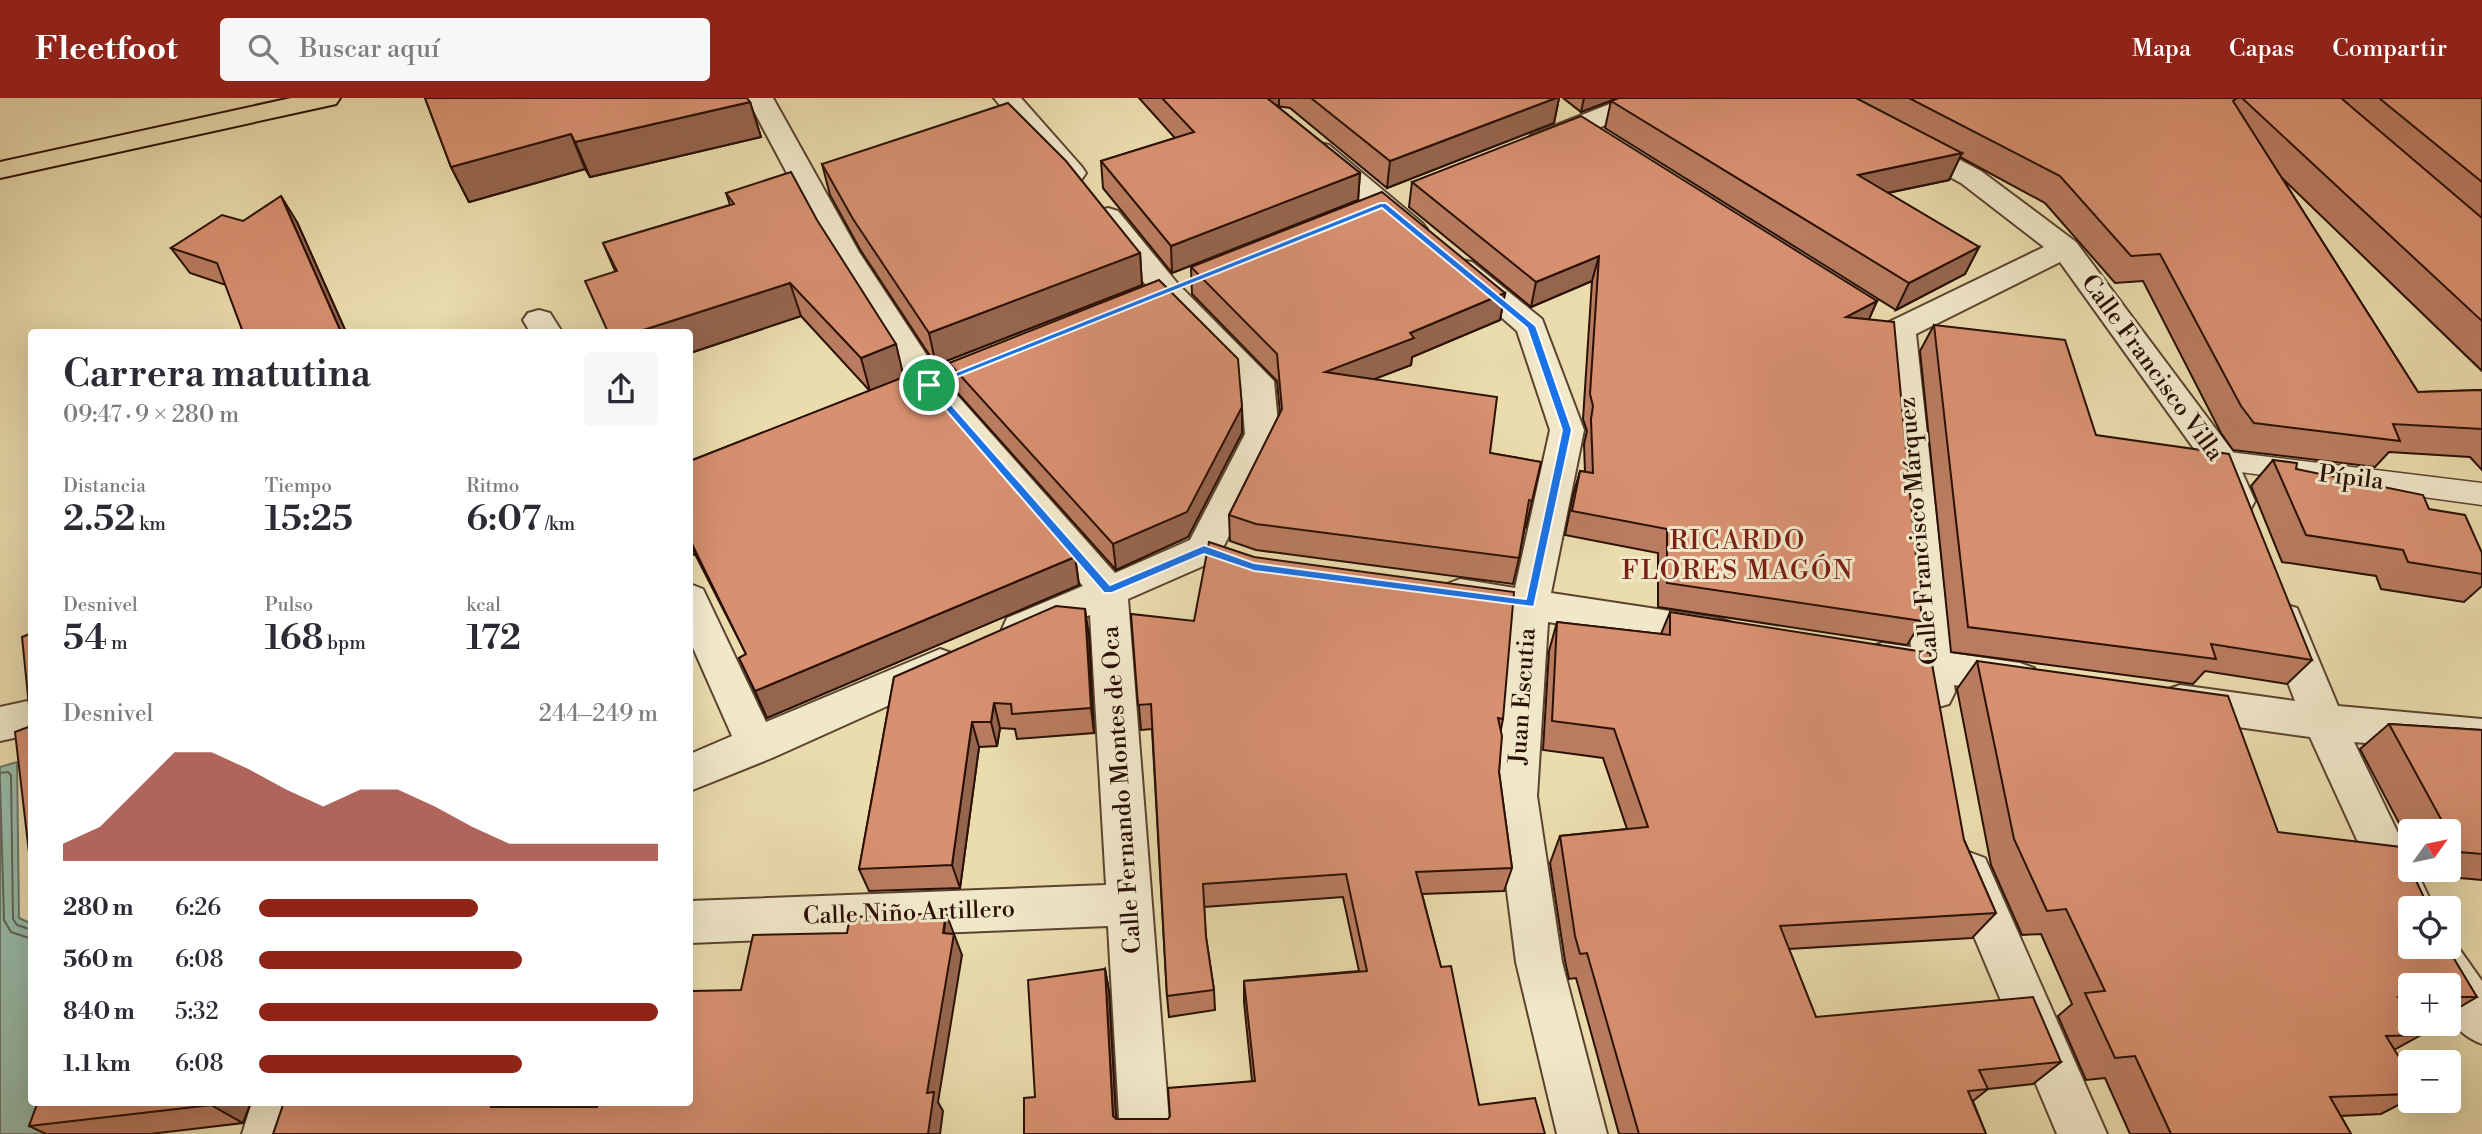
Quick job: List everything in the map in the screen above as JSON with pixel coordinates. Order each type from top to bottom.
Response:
[{"type":"main road","points":[[0,170],[327,98]]},
{"type":"street","name":"Calle Fernando Montes de Oca","points":[[760,98],[844,252],[929,385],[1108,590],[1144,1134]]},
{"type":"street","points":[[1007,98],[1067,166],[1167,291],[1257,381],[1262,434],[1204,550]]},
{"type":"street","points":[[1517,151],[1590,134],[1649,98]]},
{"type":"street","name":"Calle Francisco Villa","points":[[1823,98],[1971,177],[2065,248],[2221,461],[2250,536]]},
{"type":"street","points":[[1551,105],[1590,134]]},
{"type":"street","name":"Juan Escutia","points":[[1299,134],[1531,326],[1567,430],[1530,604],[1516,796],[1539,962],[1582,1134]]},
{"type":"street","name":"Calle Francisco Márquez","points":[[1942,733],[1931,667],[1889,321],[2065,248]]},
{"type":"street","points":[[693,772],[1204,550],[1241,562]]},
{"type":"street","points":[[2270,585],[2324,722],[2405,896]]},
{"type":"street","points":[[1420,589],[1751,639]]},
{"type":"street","points":[[693,606],[757,746]]},
{"type":"street","points":[[1848,654],[2053,684]]},
{"type":"street","points":[[2148,697],[2324,722],[2482,736]]},
{"type":"street","points":[[0,724],[28,718]]},
{"type":"street","points":[[1961,840],[1966,866],[2082,1134]]},
{"type":"street","name":"Calle Niño Artillero","points":[[693,922],[1129,905]]},
{"type":"street","points":[[2439,959],[2482,1021]]},
{"type":"street","points":[[267,1134],[276,1106]]},
{"type":"lane","name":"Pípila","points":[[2221,461],[2482,494]]},
{"type":"water","points":[[17,762],[19,918],[28,922],[28,1106],[54,1106],[45,1134],[0,1134],[0,767]]},
{"type":"building","points":[[425,98],[747,98],[750,102],[575,142],[571,134],[451,167]]},
{"type":"building","points":[[1162,98],[1267,98],[1360,173],[1171,246],[1101,161],[1194,132]]},
{"type":"building","points":[[1311,98],[1556,98],[1390,161]]},
{"type":"building","points":[[1619,98],[1856,98],[1962,153],[1858,175],[1979,247],[1909,283],[1611,101]]},
{"type":"building","points":[[1909,98],[2237,98],[2233,101],[2418,392],[2482,390],[2482,429],[2393,424],[2400,441],[2254,423],[2241,406],[2160,254],[2131,256],[2060,176]]},
{"type":"building","points":[[2242,98],[2341,98],[2482,218],[2482,321]]},
{"type":"building","points":[[2379,98],[2482,98],[2482,182]]},
{"type":"building","points":[[1008,103],[1066,161],[1140,253],[929,333],[853,219],[822,164]]},
{"type":"building","points":[[1581,116],[1877,301],[1846,317],[1894,322],[1922,621],[1667,583],[1667,529],[1572,511],[1580,471],[1593,473],[1593,406],[1590,394],[1599,256],[1536,282],[1412,182]]},
{"type":"building","points":[[791,172],[817,220],[896,344],[861,358],[790,283],[646,329],[607,329],[585,281],[617,271],[603,243],[734,204],[726,193]]},
{"type":"building","points":[[1382,192],[1505,293],[1410,333],[1414,338],[1325,372],[1497,397],[1490,453],[1541,462],[1532,501],[1529,500],[1519,558],[1256,524],[1229,515],[1282,409],[1277,354],[1191,267]]},
{"type":"building","points":[[281,196],[340,329],[242,329],[217,263],[171,248],[222,215],[243,221]]},
{"type":"building","points":[[1159,280],[1238,359],[1242,407],[1187,512],[1113,544],[949,363]]},
{"type":"building","points":[[1934,325],[2065,340],[2096,435],[2229,454],[2312,660],[2211,644],[2216,659],[1968,627]]},
{"type":"building","points":[[914,373],[1075,557],[755,691],[739,658],[746,654],[693,546],[693,460]]},
{"type":"building","points":[[2273,460],[2297,463],[2296,469],[2423,495],[2429,509],[2465,515],[2482,553],[2482,574],[2408,562],[2403,550],[2306,535]]},
{"type":"building","points":[[1209,542],[1254,557],[1514,592],[1503,719],[1498,718],[1502,736],[1499,772],[1512,868],[1416,872],[1441,967],[1451,966],[1479,1105],[1535,1098],[1545,1134],[1024,1134],[1024,1098],[1035,1097],[1028,980],[1105,969],[1113,1116],[1116,1119],[1168,1119],[1168,1088],[1255,1081],[1244,981],[1367,971],[1346,874],[1203,884],[1206,937],[1214,990],[1167,996],[1151,704],[1138,705],[1131,614],[1194,621]]},
{"type":"building","points":[[1056,606],[1085,609],[1091,708],[1012,714],[1011,704],[994,703],[991,722],[972,722],[952,865],[859,869],[894,677]]},
{"type":"building","points":[[1670,612],[1930,653],[1964,840],[1996,913],[1780,926],[1816,1017],[2033,997],[2061,1062],[1979,1070],[1988,1089],[1968,1091],[1986,1134],[1639,1134],[1587,953],[1580,954],[1575,936],[1560,836],[1648,827],[1614,729],[1552,721],[1557,622],[1670,635]]},
{"type":"building","points":[[28,635],[28,696],[22,637]]},
{"type":"building","points":[[1977,661],[2228,696],[2278,832],[2398,847],[2398,882],[2417,882],[2423,896],[2398,896],[2398,959],[2454,959],[2477,997],[2461,997],[2461,973],[2398,973],[2398,1036],[2386,1036],[2398,1056],[2398,1094],[2330,1097],[2351,1134],[2171,1134],[2135,1056],[2115,1058],[2085,993],[2105,991],[2066,909],[2047,911],[2014,839]]},
{"type":"building","points":[[2389,724],[2482,730],[2482,854],[2461,852],[2461,819],[2441,819]]},
{"type":"building","points":[[28,727],[28,844],[15,732]]},
{"type":"building","points":[[946,913],[943,933],[954,934],[927,1093],[934,1092],[928,1134],[273,1134],[283,1106],[693,1106],[693,991],[741,990],[753,935],[847,933],[850,917]]},
{"type":"building","points":[[36,1106],[202,1106],[29,1126]]},
{"type":"district","name":"RICARDO FLORES MAGÓN","points":[[1738,556]]},
{"type":"route","points":[[1383,205],[1531,326],[1567,430],[1530,604],[1254,567],[1204,550],[1108,590],[929,385],[1383,205]]}]
